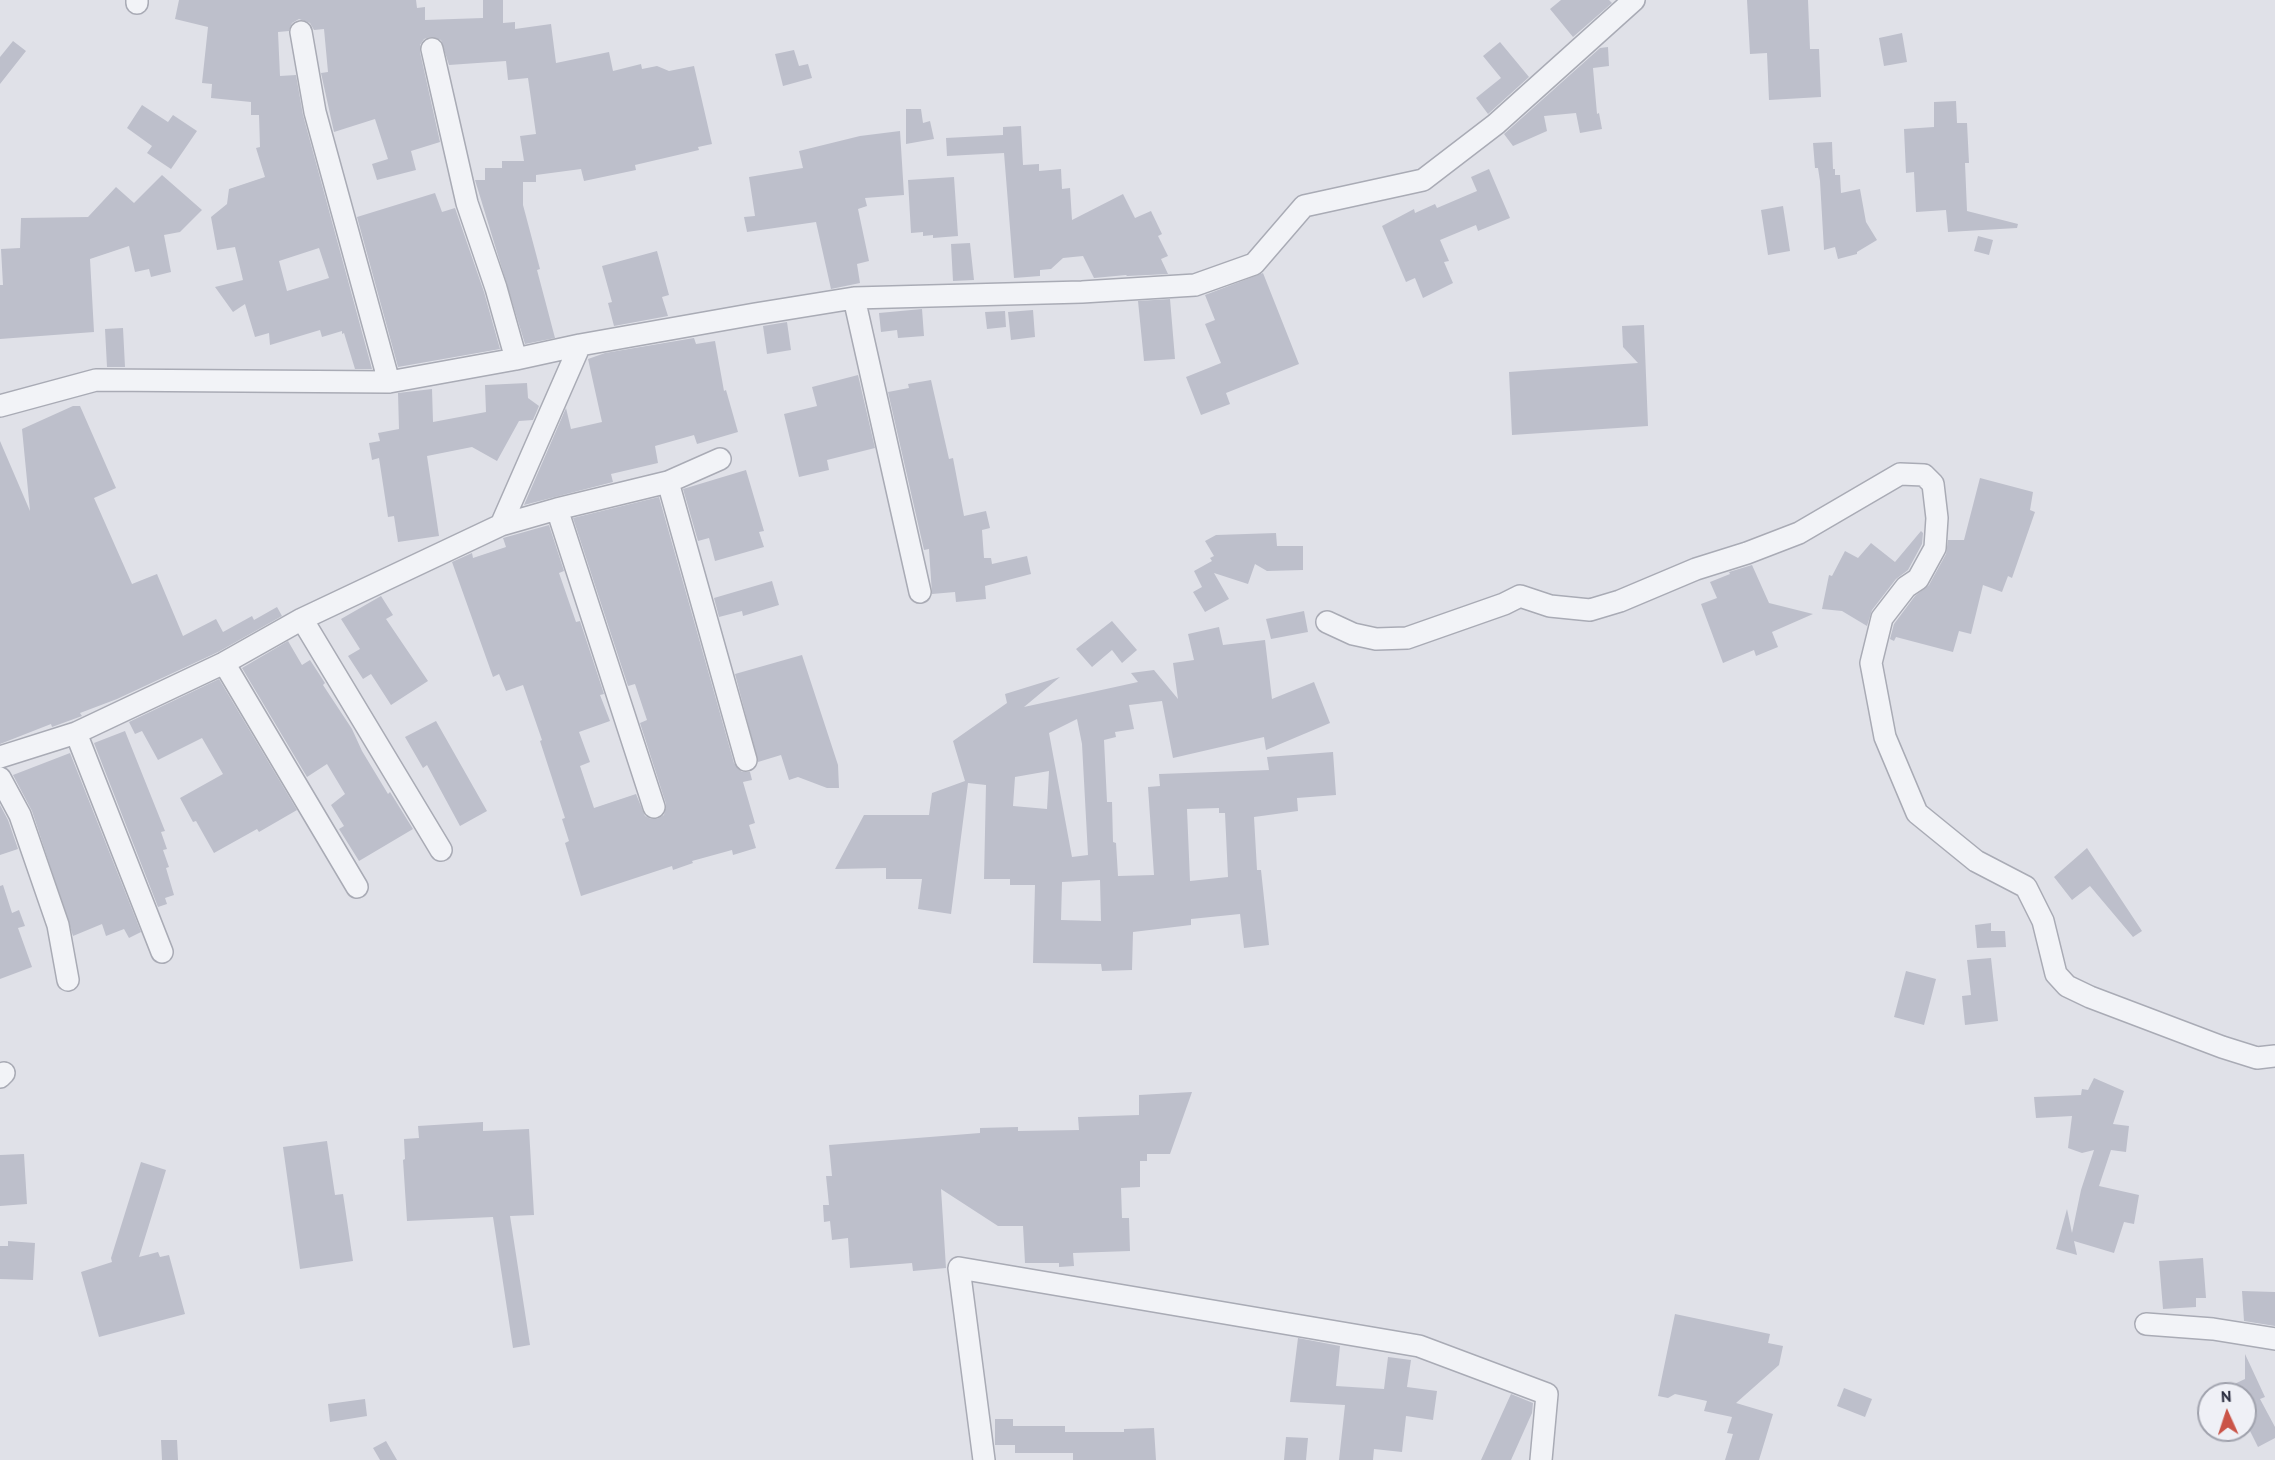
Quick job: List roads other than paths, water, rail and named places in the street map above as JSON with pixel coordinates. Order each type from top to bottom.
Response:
[{"type":"street","points":[[0,406],[96,380],[390,382],[580,345],[854,298],[1082,292],[1195,285],[1254,264],[1304,206],[1423,180],[1496,124],[1634,0]]},
{"type":"street","points":[[301,32],[315,112],[390,382]]},
{"type":"street","points":[[432,50],[467,203],[496,288],[516,359]]},
{"type":"street","points":[[854,298],[920,592]]},
{"type":"street","points":[[501,525],[580,345]]},
{"type":"street","points":[[0,757],[76,733],[224,663],[302,619],[501,525],[668,482],[720,459]]},
{"type":"street","points":[[1327,622],[1353,634],[1386,639],[1407,638],[1504,604],[1520,596],[1550,606],[1590,610],[1620,601],[1696,568],[1748,553],[1800,533],[1900,474],[1924,476],[1933,484],[1937,518],[1935,548],[1918,579],[1906,587],[1882,618],[1871,663],[1885,737],[1917,813],[1976,861],[2026,887],[2043,921],[2056,974],[2067,986],[2090,997],[2222,1047],[2257,1058],[2275,1056]]},
{"type":"street","points":[[668,482],[746,760]]},
{"type":"street","points":[[557,509],[654,807]]},
{"type":"street","points":[[302,619],[441,850]]},
{"type":"street","points":[[224,663],[357,887]]},
{"type":"street","points":[[76,733],[162,952]]},
{"type":"street","points":[[0,778],[20,815],[58,925],[68,981]]},
{"type":"street","points":[[984,1460],[959,1268],[1419,1346],[1547,1394],[1541,1460]]},
{"type":"street","points":[[2146,1324],[2213,1329],[2275,1339]]}]
